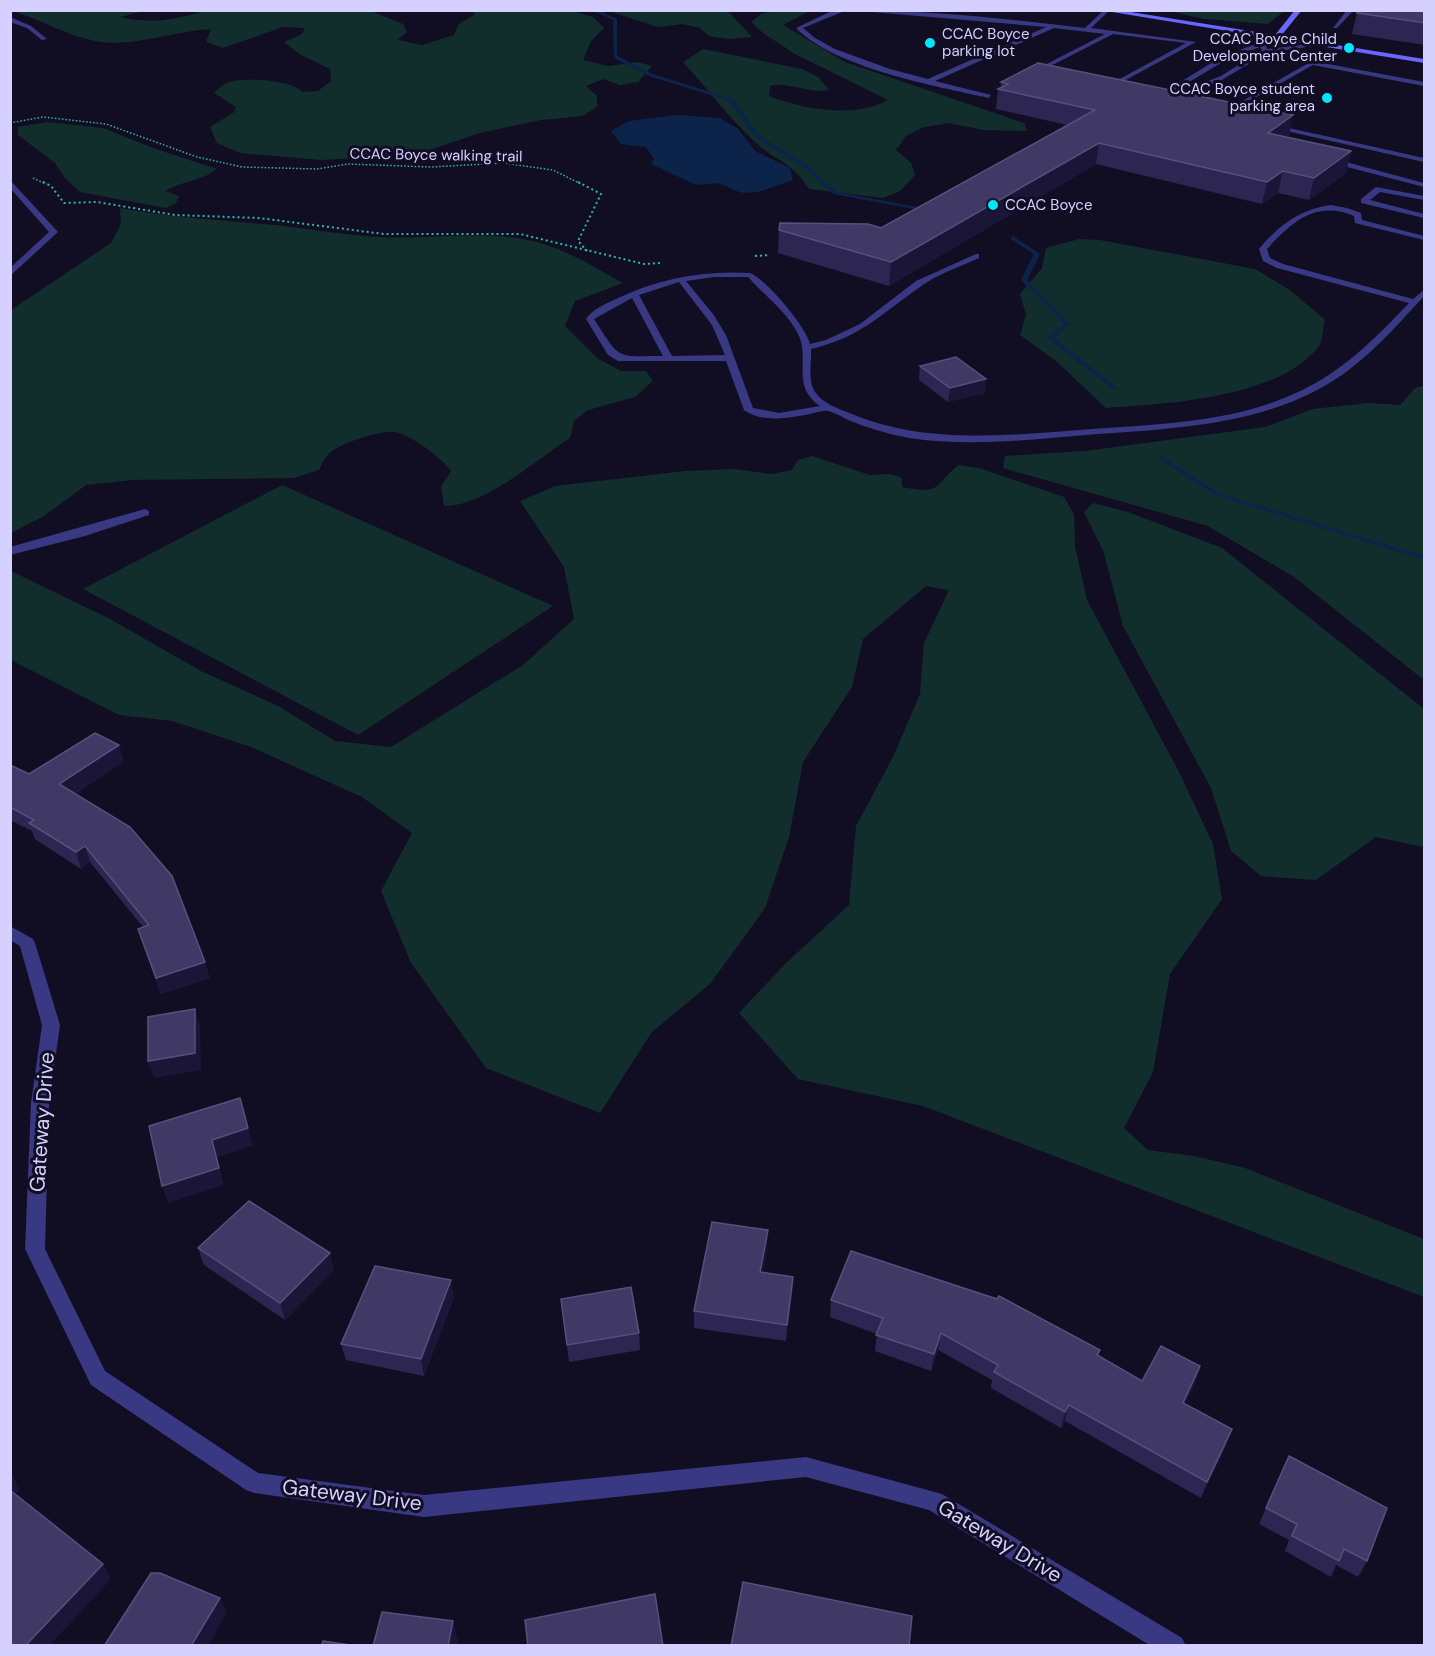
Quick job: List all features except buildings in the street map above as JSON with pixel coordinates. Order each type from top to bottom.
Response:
[{"type":"street","points":[[1276,38],[1299,10]]},
{"type":"street","points":[[1105,11],[1425,61]]},
{"type":"street","points":[[10,19],[29,27],[44,39]]},
{"type":"street","points":[[10,182],[54,232],[10,273]]},
{"type":"street","points":[[10,551],[81,533],[145,513]]},
{"type":"street","name":"Gateway Drive","points":[[10,932],[27,943],[51,1025],[40,1103],[35,1249],[98,1378],[254,1483],[424,1506],[806,1467],[934,1501],[1174,1646]]},
{"type":"lane","points":[[843,10],[799,28],[834,50],[928,82],[989,96]]},
{"type":"lane","points":[[852,10],[1087,29],[1193,42],[1105,89]]},
{"type":"lane","points":[[1335,27],[1351,10]]},
{"type":"lane","points":[[1087,29],[1105,11]]},
{"type":"lane","points":[[928,82],[1053,26]]},
{"type":"lane","points":[[1044,75],[1033,71],[1113,32]]},
{"type":"lane","points":[[1276,38],[1264,49],[1236,72],[1193,92],[1174,97],[1176,87],[1230,56],[1254,46],[1264,49],[1317,45]]},
{"type":"lane","points":[[1232,117],[1222,115],[1312,63],[1424,87]]},
{"type":"lane","points":[[1096,87],[1115,91]]},
{"type":"lane","points":[[1265,125],[1425,160]]},
{"type":"lane","points":[[1316,148],[1324,138]]},
{"type":"lane","points":[[1324,158],[1425,185]]},
{"type":"lane","points":[[1425,198],[1380,189],[1364,201],[1425,216]]},
{"type":"lane","points":[[1415,302],[1280,266],[1266,259],[1263,249],[1274,237],[1313,208],[1327,206],[1348,210],[1358,215],[1358,221],[1425,238]]},
{"type":"lane","points":[[805,348],[829,342],[863,326],[919,283],[976,256]]},
{"type":"lane","points":[[730,358],[621,359],[611,353],[590,319],[634,293],[681,280],[728,273],[750,275],[803,334],[806,387],[820,403],[857,419],[908,435],[958,439],[1009,438],[1155,427],[1227,418],[1299,396],[1342,372],[1368,351],[1425,292]]},
{"type":"lane","points":[[681,280],[713,318],[726,341],[749,410],[784,417],[829,407]]},
{"type":"lane","points":[[634,293],[669,358]]},
{"type":"path","name":"CCAC Boyce walking trail","points":[[10,123],[43,117],[106,124],[197,157],[242,166],[316,169],[348,164],[411,167],[503,163],[553,170],[601,194],[588,225],[578,241],[588,251],[520,234],[384,234],[259,218],[175,215],[133,206],[98,202],[64,203],[51,186],[31,177]]},
{"type":"green space","points":[[11,11],[144,11],[120,17],[151,21],[184,17],[204,11],[371,11],[403,24],[407,32],[397,40],[422,45],[454,35],[459,24],[475,14],[471,11],[572,11],[593,17],[604,28],[591,41],[583,60],[608,66],[638,62],[652,66],[638,82],[620,85],[603,79],[586,86],[597,96],[597,107],[583,116],[541,120],[480,133],[414,155],[321,160],[240,153],[217,143],[210,127],[233,113],[236,107],[214,93],[229,82],[246,80],[279,82],[302,92],[318,91],[331,81],[330,69],[299,54],[284,42],[302,34],[305,28],[283,27],[223,48],[206,42],[211,29],[115,43],[89,40]]},
{"type":"green space","points":[[609,11],[728,11],[752,37],[728,39],[709,36],[700,28],[683,24],[658,27]]},
{"type":"green space","points":[[775,11],[810,11],[783,25],[845,62],[1024,123],[1027,131],[983,130],[949,123],[924,127],[906,136],[896,150],[911,163],[915,175],[900,191],[883,198],[809,189],[797,173],[744,132],[683,62],[703,49],[802,69],[818,77],[829,90],[777,85],[770,86],[769,96],[812,108],[845,111],[875,106],[888,100],[795,54],[763,33],[751,22],[761,14]]},
{"type":"green space","points":[[1169,11],[1284,11],[1268,24],[1204,19]]},
{"type":"green space","points":[[47,122],[103,128],[153,148],[217,169],[165,191],[179,196],[176,203],[166,208],[80,192],[65,178],[55,163],[18,135],[18,127]]},
{"type":"green space","points":[[120,208],[364,236],[397,238],[499,236],[548,245],[623,283],[575,301],[565,326],[597,358],[621,371],[646,371],[653,381],[635,397],[588,410],[574,421],[570,438],[510,480],[476,499],[460,504],[444,506],[441,487],[451,471],[447,466],[417,442],[400,433],[388,432],[344,444],[328,455],[319,470],[294,478],[133,480],[86,485],[44,516],[11,533],[11,310],[111,243],[121,224]]},
{"type":"green space","points":[[1079,239],[1100,240],[1255,269],[1290,290],[1325,320],[1319,346],[1301,363],[1278,377],[1250,387],[1189,400],[1106,408],[1056,361],[1020,335],[1026,315],[1020,294],[1042,268],[1046,248]]},
{"type":"green space","points":[[1424,386],[1424,680],[1294,577],[1208,526],[1003,468],[1005,456],[1085,451],[1265,427],[1313,409],[1369,403],[1400,405],[1415,388]]},
{"type":"green space","points":[[812,456],[870,475],[891,474],[902,478],[902,487],[914,489],[935,488],[958,465],[979,468],[1064,497],[1074,514],[1075,546],[1087,600],[1179,772],[1213,844],[1222,899],[1170,974],[1153,1072],[1124,1128],[1148,1150],[1194,1156],[1245,1168],[1424,1239],[1424,1297],[923,1106],[798,1079],[739,1013],[785,964],[849,905],[856,826],[893,757],[920,694],[924,643],[949,590],[926,586],[863,639],[852,687],[803,762],[789,837],[765,908],[710,984],[652,1032],[600,1113],[486,1068],[411,963],[381,891],[412,833],[362,797],[251,747],[172,721],[119,715],[11,660],[11,571],[108,618],[201,671],[278,706],[335,741],[391,747],[523,665],[574,619],[564,567],[520,501],[555,486],[685,471],[734,469],[772,474],[792,470],[798,460]]},
{"type":"green space","points":[[282,485],[553,606],[358,735],[83,589]]},
{"type":"green space","points":[[1093,503],[1128,512],[1222,548],[1424,709],[1424,847],[1376,837],[1316,880],[1261,876],[1231,851],[1211,788],[1123,626],[1104,553],[1084,512]]},
{"type":"water","points":[[677,115],[720,118],[738,129],[755,151],[790,168],[793,180],[758,192],[742,193],[718,183],[696,185],[651,164],[654,159],[646,147],[621,144],[611,131],[629,121]]},
{"type":"waterway","points":[[593,10],[615,19],[615,57],[651,75],[731,100],[758,137],[805,166],[835,193],[925,209]]},
{"type":"waterway","points":[[1013,238],[1037,254],[1024,280],[1067,324],[1050,338],[1116,389]]},
{"type":"waterway","points":[[1161,458],[1217,494],[1424,558]]},
{"type":"place","name":"CCAC Boyce parking lot","points":[[930,43]]},
{"type":"place","name":"CCAC Boyce Child Development Center","points":[[1349,48]]},
{"type":"place","name":"CCAC Boyce student parking area","points":[[1327,98]]},
{"type":"place","name":"CCAC Boyce","points":[[993,205]]}]
